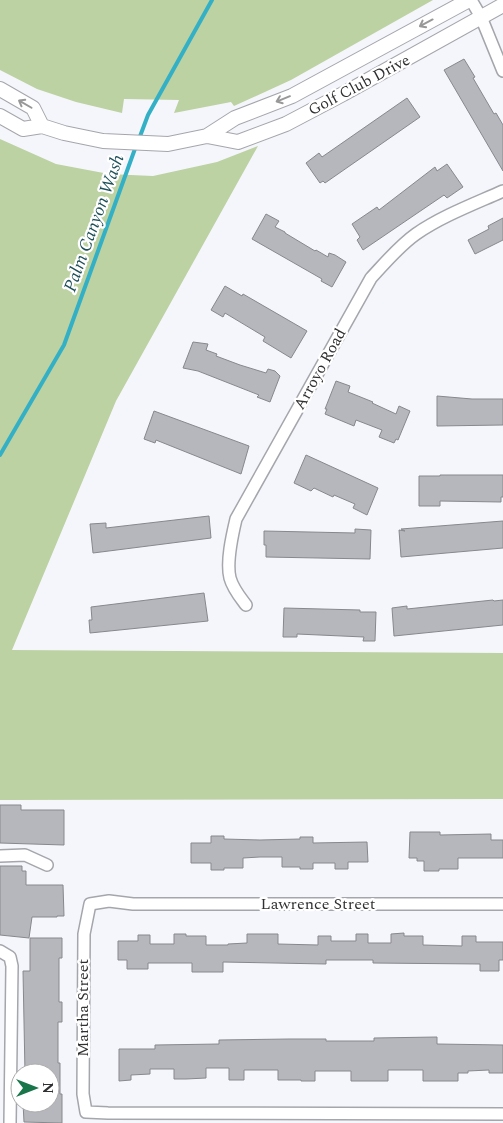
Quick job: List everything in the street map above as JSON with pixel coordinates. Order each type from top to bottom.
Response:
[{"type":"street","points":[[470,0],[503,50]]},
{"type":"street","name":"Golf Club Drive","points":[[0,116],[23,129],[42,126],[64,133],[103,141],[168,144],[208,136],[235,118],[292,96],[470,0]]},
{"type":"street","name":"Golf Club Drive","points":[[208,136],[238,142],[286,124],[503,5]]},
{"type":"street","points":[[482,17],[503,71]]},
{"type":"street","points":[[0,89],[33,108],[42,126]]},
{"type":"street","name":"Arroyo Road","points":[[246,605],[236,593],[229,577],[230,546],[236,520],[371,278],[416,234],[436,222],[503,190]]},
{"type":"street","points":[[0,856],[25,855],[47,865]]},
{"type":"street","name":"Martha Street","points":[[133,904],[109,901],[90,904],[84,934],[83,1094],[86,1112],[131,1114],[503,1114]]},
{"type":"street","name":"Lawrence Street","points":[[133,904],[503,904]]},
{"type":"street","points":[[0,950],[10,957],[12,966],[10,1123]]},
{"type":"green space","points":[[0,0],[433,0],[291,80],[234,106],[231,102],[174,113],[179,100],[124,99],[122,113],[76,102],[37,89],[0,70]]},
{"type":"green space","points":[[0,139],[56,164],[109,174],[153,176],[217,162],[258,146],[116,401],[12,650],[503,653],[503,799],[0,800]]},
{"type":"building","points":[[464,59],[494,114],[496,113],[503,125],[503,171],[444,70]]},
{"type":"building","points":[[407,98],[420,117],[325,183],[323,181],[320,183],[306,163],[319,153],[322,157]]},
{"type":"building","points":[[447,164],[463,187],[447,198],[444,195],[363,250],[357,240],[360,237],[352,224],[377,207],[379,210],[435,167],[437,171]]},
{"type":"building","points":[[266,214],[279,221],[275,227],[315,251],[328,257],[329,253],[335,255],[346,262],[332,287],[321,281],[322,279],[252,239]]},
{"type":"building","points":[[503,218],[503,240],[475,254],[468,240],[489,229],[488,226]]},
{"type":"building","points":[[225,286],[242,296],[243,294],[307,331],[291,358],[263,341],[265,337],[225,313],[223,317],[211,310]]},
{"type":"building","points":[[193,342],[208,344],[206,350],[240,365],[266,373],[268,369],[275,371],[280,376],[270,402],[257,397],[259,395],[198,371],[183,368]]},
{"type":"building","points":[[336,381],[350,386],[348,392],[396,414],[399,406],[410,411],[398,440],[396,439],[394,443],[379,437],[382,430],[356,420],[354,426],[325,414],[327,409],[325,409]]},
{"type":"building","points":[[437,396],[503,399],[503,425],[437,426]]},
{"type":"building","points":[[154,411],[249,446],[241,474],[156,440],[155,443],[144,439]]},
{"type":"building","points":[[306,455],[378,488],[367,515],[353,508],[355,504],[314,488],[311,491],[294,483]]},
{"type":"building","points":[[503,475],[503,497],[501,497],[501,502],[440,501],[440,506],[419,506],[419,476]]},
{"type":"building","points":[[209,516],[211,538],[93,553],[90,524],[106,523],[106,528]]},
{"type":"building","points":[[503,521],[503,548],[401,557],[399,530],[405,531],[401,529]]},
{"type":"building","points":[[355,529],[371,530],[370,559],[266,557],[264,531],[355,533]]},
{"type":"building","points":[[204,593],[208,621],[90,633],[91,607]]},
{"type":"building","points":[[503,600],[503,625],[394,636],[392,608],[407,606],[407,609]]},
{"type":"building","points":[[284,608],[376,612],[375,641],[363,641],[364,637],[297,634],[297,637],[283,637]]},
{"type":"building","points":[[0,805],[21,805],[21,810],[64,810],[64,845],[0,843]]},
{"type":"building","points":[[410,832],[440,832],[440,835],[491,834],[491,840],[503,840],[503,858],[458,858],[458,869],[424,871],[424,861],[417,861],[417,858],[409,858]]},
{"type":"building","points":[[211,836],[224,836],[224,839],[260,840],[313,837],[313,843],[367,842],[368,862],[348,862],[348,869],[335,869],[335,863],[313,863],[313,869],[300,869],[300,867],[282,867],[282,857],[260,857],[243,858],[243,868],[224,868],[224,870],[211,870],[211,863],[191,863],[191,843],[211,843]]},
{"type":"building","points":[[0,866],[22,866],[22,871],[26,871],[26,885],[63,885],[64,916],[32,917],[29,938],[0,935]]},
{"type":"building","points":[[404,933],[404,936],[423,936],[423,945],[462,946],[462,936],[476,936],[476,942],[503,942],[503,960],[499,960],[499,971],[480,971],[480,964],[373,963],[373,960],[326,960],[326,964],[223,962],[223,972],[192,972],[192,963],[148,963],[148,969],[127,969],[127,960],[118,960],[118,941],[138,941],[138,935],[150,935],[150,944],[174,944],[174,934],[186,934],[186,936],[206,936],[206,945],[228,945],[247,943],[247,934],[278,934],[278,944],[318,945],[318,936],[331,936],[331,941],[356,941],[356,934],[368,934],[368,943],[391,943],[391,934]]},
{"type":"building","points":[[30,938],[62,938],[62,958],[59,958],[59,1002],[62,1002],[62,1022],[58,1022],[58,1063],[25,1063],[23,971],[30,971]]},
{"type":"building","points":[[437,1037],[437,1044],[503,1045],[503,1073],[489,1073],[489,1070],[468,1071],[468,1073],[458,1073],[458,1081],[423,1081],[423,1070],[388,1070],[388,1081],[351,1081],[351,1071],[315,1071],[315,1081],[301,1081],[278,1080],[278,1070],[244,1070],[244,1080],[229,1080],[229,1068],[206,1068],[206,1078],[186,1079],[174,1079],[174,1069],[150,1069],[150,1074],[131,1075],[131,1080],[119,1081],[119,1049],[155,1049],[155,1045],[219,1044],[219,1040],[326,1039],[326,1041],[374,1041],[374,1038]]},
{"type":"building","points":[[60,1094],[62,1094],[62,1123],[24,1122],[24,1113],[60,1113]]},
{"type":"waterway","name":"Palm Canyon Wash","points":[[139,139],[148,115],[212,0]]},
{"type":"waterway","name":"Palm Canyon Wash","points":[[0,455],[64,345],[136,146]]}]
